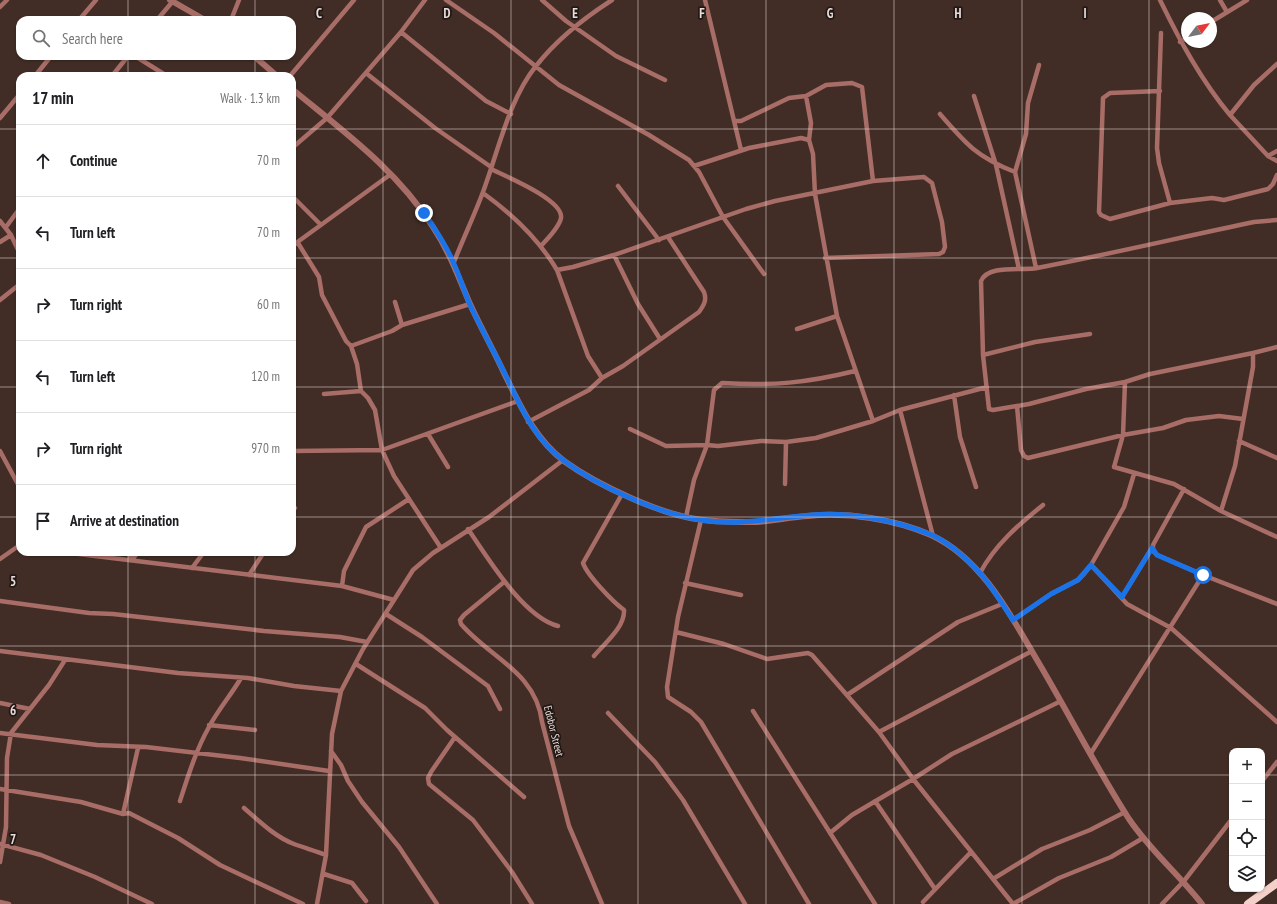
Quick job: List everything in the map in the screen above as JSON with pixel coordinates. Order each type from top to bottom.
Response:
[{"type":"highway","points":[[1248,904],[1277,883]]},
{"type":"street","points":[[0,7],[7,0]]},
{"type":"street","points":[[82,16],[96,0]]},
{"type":"street","points":[[233,16],[239,0]]},
{"type":"street","points":[[293,72],[354,0]]},
{"type":"street","points":[[296,145],[327,118],[401,32],[425,0]]},
{"type":"street","points":[[446,0],[494,33],[559,85],[650,135],[677,152],[694,166],[723,217],[764,274]]},
{"type":"street","points":[[542,0],[574,26],[616,56],[665,80]]},
{"type":"street","points":[[454,262],[483,193],[511,114],[521,91],[536,66],[574,26],[612,0]]},
{"type":"street","points":[[705,0],[741,150]]},
{"type":"street","points":[[1160,0],[1180,42],[1198,72],[1230,115],[1268,156],[1277,161]]},
{"type":"street","points":[[1220,0],[1227,12]]},
{"type":"street","points":[[1217,18],[1247,0]]},
{"type":"street","points":[[160,16],[171,1],[198,16]]},
{"type":"street","points":[[401,32],[486,101],[511,114]]},
{"type":"street","points":[[1161,34],[1157,148],[1170,203]]},
{"type":"street","points":[[38,72],[48,60]]},
{"type":"street","points":[[115,72],[125,60]]},
{"type":"street","points":[[141,60],[161,72]]},
{"type":"street","points":[[259,60],[272,72]]},
{"type":"street","points":[[1036,268],[1015,172],[1026,134],[1028,103],[1039,65]]},
{"type":"street","points":[[1230,115],[1254,85],[1276,66]]},
{"type":"street","points":[[366,73],[435,128],[491,168],[542,195],[558,208],[561,214],[561,220],[541,246]]},
{"type":"street","points":[[735,121],[740,121],[789,98],[806,96],[826,85],[852,83],[862,87],[873,181]]},
{"type":"street","points":[[1160,91],[1110,93],[1103,98],[1099,212],[1104,218],[1110,219],[1170,203],[1212,198],[1224,200],[1268,189],[1277,175]]},
{"type":"street","points":[[296,92],[364,147],[418,204],[454,262],[470,304],[528,422],[551,450],[563,460],[588,476],[622,494],[661,510],[701,520],[760,522],[811,515],[844,515],[887,522],[933,536],[954,549],[980,573],[1013,620],[1125,812],[1143,838],[1184,881],[1202,904]]},
{"type":"street","points":[[806,96],[811,123],[809,140],[812,154],[815,194],[825,258],[837,316],[873,422]]},
{"type":"street","points":[[974,96],[996,165],[1019,269]]},
{"type":"street","points":[[0,118],[16,99]]},
{"type":"street","points":[[940,114],[968,146],[996,165],[1015,172]]},
{"type":"street","points":[[694,166],[741,150],[801,138],[809,140]]},
{"type":"street","points":[[1268,156],[1277,151]]},
{"type":"street","points":[[391,174],[298,243],[319,277],[322,296],[346,341],[351,346],[357,364],[361,392],[368,398],[375,410],[382,450],[394,476],[441,548]]},
{"type":"street","points":[[557,270],[614,256],[723,217],[776,201],[873,181],[924,177],[930,180],[942,222],[944,250],[939,254],[825,258]]},
{"type":"street","points":[[618,186],[659,240]]},
{"type":"street","points":[[483,193],[516,220],[541,246],[557,270],[588,356],[602,378]]},
{"type":"street","points":[[296,200],[321,226]]},
{"type":"street","points":[[6,227],[16,213]]},
{"type":"street","points":[[1277,220],[1254,222],[1036,268],[992,271],[983,277],[981,290],[983,355],[989,409],[1017,406],[1086,389],[1124,382],[1150,374],[1277,347]]},
{"type":"street","points":[[0,221],[6,227],[16,246]]},
{"type":"street","points":[[0,242],[11,235]]},
{"type":"street","points":[[528,422],[589,390],[602,378],[622,366],[699,312],[706,302],[704,292],[668,237]]},
{"type":"street","points":[[614,256],[638,304],[660,339]]},
{"type":"street","points":[[0,300],[16,287]]},
{"type":"street","points":[[395,302],[402,325]]},
{"type":"street","points":[[351,346],[392,331],[402,325],[470,304]]},
{"type":"street","points":[[797,329],[837,316]]},
{"type":"street","points":[[983,355],[1035,342],[1090,334]]},
{"type":"street","points":[[1221,511],[1231,481],[1244,419],[1253,367],[1253,353]]},
{"type":"street","points":[[686,516],[694,480],[707,446],[714,390],[718,384],[790,384],[855,371]]},
{"type":"street","points":[[1124,382],[1123,435],[1114,467],[1134,474],[1166,481],[1184,489],[1221,511],[1277,537]]},
{"type":"street","points":[[630,429],[666,446],[718,446],[761,441],[786,442],[816,438],[873,422],[900,410],[987,387]]},
{"type":"street","points":[[324,394],[361,392]]},
{"type":"street","points":[[954,395],[960,437],[976,488]]},
{"type":"street","points":[[296,451],[382,450],[518,401]]},
{"type":"street","points":[[1017,406],[1021,450],[1024,456],[1028,458],[1123,435],[1156,430],[1186,420],[1219,416],[1244,419]]},
{"type":"street","points":[[900,410],[933,536]]},
{"type":"street","points":[[428,434],[448,467]]},
{"type":"street","points":[[1239,441],[1277,458]]},
{"type":"street","points":[[785,484],[786,442]]},
{"type":"street","points":[[0,450],[16,480]]},
{"type":"street","points":[[317,904],[324,874],[326,855],[332,734],[341,691],[367,642],[413,570],[441,548],[489,516],[563,460]]},
{"type":"street","points":[[1013,620],[1051,594],[1078,580],[1091,565],[1124,507],[1134,474]]},
{"type":"street","points":[[1122,597],[1152,548],[1184,489]]},
{"type":"street","points":[[594,656],[619,627],[624,618],[624,610],[617,605],[590,575],[583,563],[622,494]]},
{"type":"street","points":[[342,586],[344,571],[366,527],[409,499]]},
{"type":"street","points":[[980,573],[988,559],[1010,533],[1042,505]]},
{"type":"street","points":[[701,520],[685,583],[667,687],[668,697],[691,712],[701,722],[809,904]]},
{"type":"street","points":[[468,529],[504,582],[541,619],[549,624],[558,626]]},
{"type":"street","points":[[0,559],[16,548]]},
{"type":"street","points":[[1152,548],[1157,555],[1277,604]]},
{"type":"street","points":[[97,556],[342,586],[394,600]]},
{"type":"street","points":[[130,556],[132,560]]},
{"type":"street","points":[[132,560],[135,556]]},
{"type":"street","points":[[192,568],[201,556]]},
{"type":"street","points":[[249,575],[261,556]]},
{"type":"street","points":[[1091,565],[1127,604],[1171,628],[1277,722]]},
{"type":"street","points":[[1091,753],[1203,575]]},
{"type":"street","name":"Edobor Street","points":[[504,582],[464,616],[460,620],[461,624],[511,666],[535,696],[540,709],[569,826],[602,904]]},
{"type":"street","points":[[685,583],[741,594]]},
{"type":"street","points":[[0,600],[89,613],[113,614],[264,631],[340,637],[367,642]]},
{"type":"street","points":[[847,695],[952,625],[1002,604]]},
{"type":"street","points":[[386,614],[422,637],[488,686],[500,709]]},
{"type":"street","points":[[676,632],[724,644],[767,658],[808,653],[816,658],[879,732],[914,779],[1013,904],[1054,881],[1111,858],[1143,838]]},
{"type":"street","points":[[0,651],[65,660],[178,673],[241,678],[341,691]]},
{"type":"street","points":[[879,732],[1032,651]]},
{"type":"street","points":[[0,862],[6,827],[7,758],[11,733],[49,685],[65,660]]},
{"type":"street","points":[[356,664],[425,708],[455,737],[524,797]]},
{"type":"street","points":[[180,801],[195,754],[209,725],[231,695],[241,678]]},
{"type":"street","points":[[830,833],[847,819],[874,801],[914,779],[952,754],[1061,701]]},
{"type":"street","points":[[0,703],[30,709]]},
{"type":"street","points":[[753,711],[875,904]]},
{"type":"street","points":[[608,713],[655,762],[684,800],[745,904]]},
{"type":"street","points":[[209,725],[255,730]]},
{"type":"street","points":[[0,733],[11,733],[69,742],[138,748],[146,747],[195,754],[240,758],[329,771]]},
{"type":"street","points":[[455,737],[431,772],[428,778],[429,784],[473,820],[512,872],[532,904]]},
{"type":"street","points":[[123,814],[138,748]]},
{"type":"street","points":[[331,751],[359,797],[399,847],[437,904]]},
{"type":"street","points":[[1265,778],[1276,765]]},
{"type":"street","points":[[0,789],[81,802],[123,814],[129,813],[178,838],[220,865],[303,904]]},
{"type":"street","points":[[874,801],[935,889]]},
{"type":"street","points":[[244,808],[261,823],[285,839],[294,844],[326,855]]},
{"type":"street","points":[[993,879],[1042,849],[1090,830],[1125,812]]},
{"type":"street","points":[[1162,904],[1184,881],[1231,820]]},
{"type":"street","points":[[2,845],[41,855],[107,882],[152,904]]},
{"type":"street","points":[[923,902],[971,852]]},
{"type":"street","points":[[324,874],[352,883],[366,901]]},
{"type":"street","points":[[0,902],[8,904]]},
{"type":"route","points":[[424,213],[454,262],[470,304],[528,422],[551,450],[563,460],[588,476],[622,494],[661,510],[701,520],[760,522],[811,515],[833,515],[869,519],[907,527],[933,536],[954,549],[980,573],[1013,620],[1051,594],[1078,580],[1091,565],[1122,597],[1152,548],[1157,555],[1203,575]]}]
